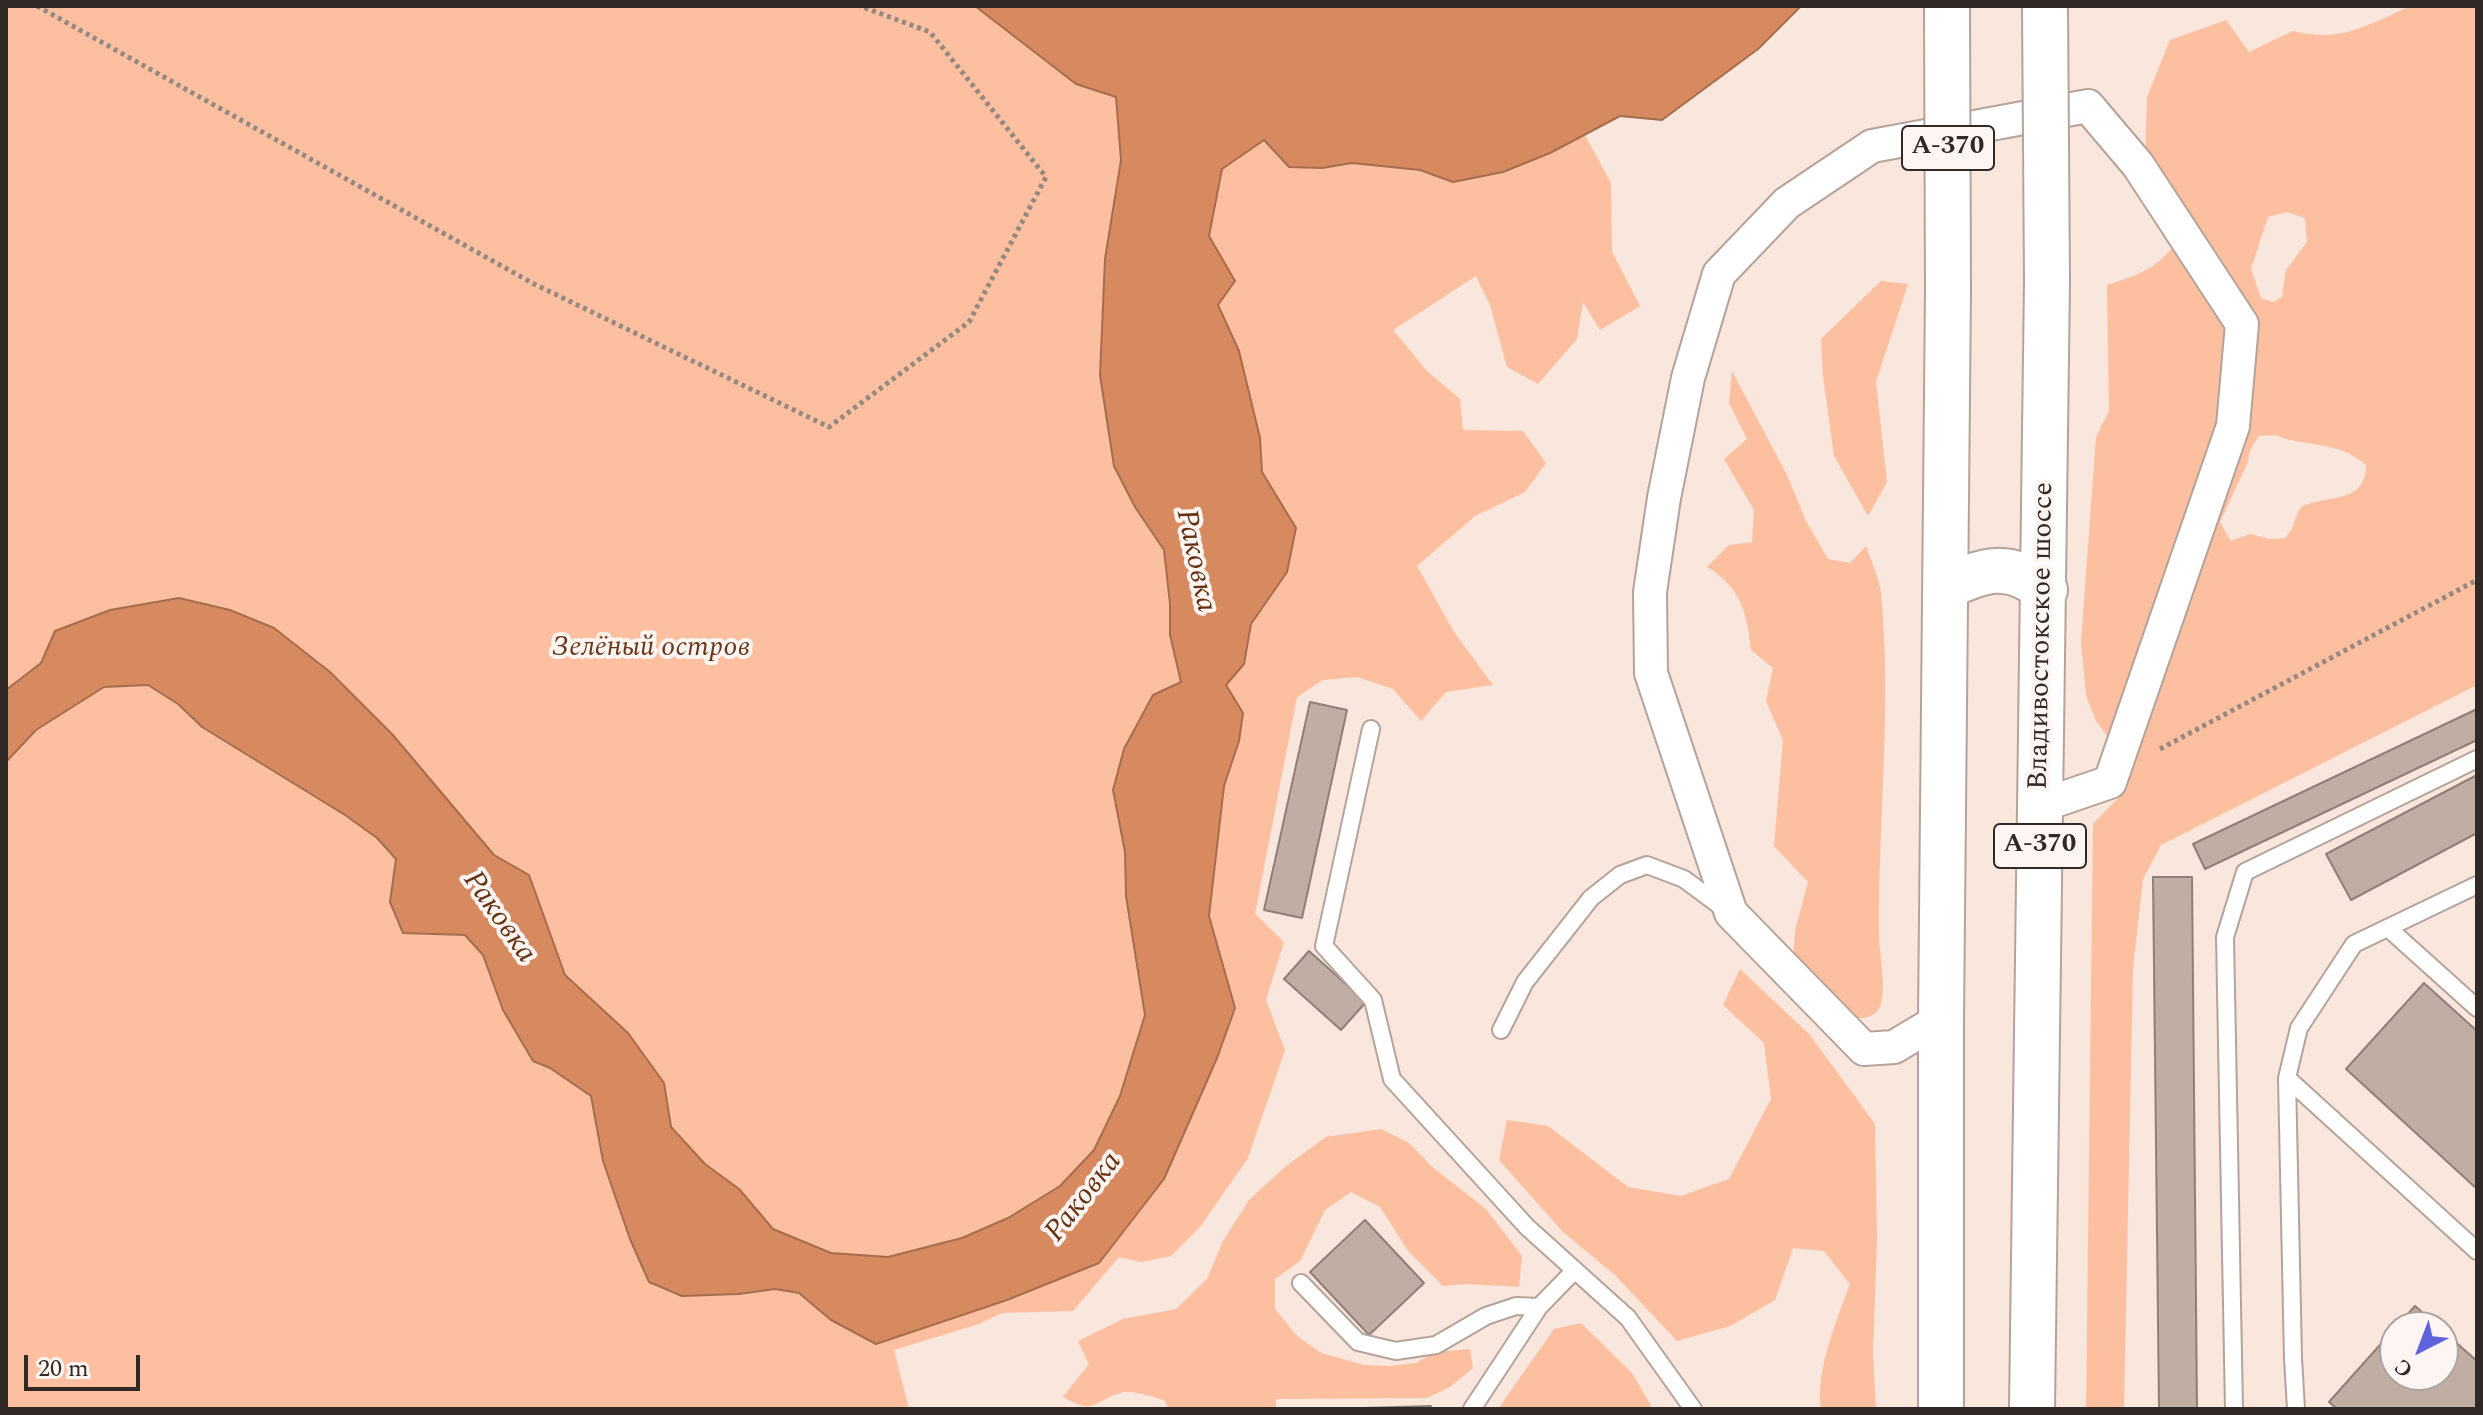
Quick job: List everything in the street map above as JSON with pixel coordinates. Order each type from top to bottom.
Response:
[{"type":"highway","name":"А-370","points":[[1941,1409],[1947,6]]},
{"type":"highway","name":"Владивостокское шоссе","points":[[2032,1409],[2045,590],[2045,6]]},
{"type":"highway","points":[[1946,587],[1973,574],[2010,572],[2028,576],[2045,590]]},
{"type":"street","points":[[1941,1019],[1894,1047],[1864,1049],[1731,913],[1651,673],[1650,592],[1664,498],[1688,378],[1719,274],[1787,203],[1872,146],[2088,106],[2138,165],[2242,324],[2233,426],[2110,782],[2040,806]]},
{"type":"lane","points":[[1371,729],[1324,946],[1373,1000],[1392,1079],[1527,1227],[1628,1318],[1693,1409]]},
{"type":"lane","points":[[2234,1409],[2225,937],[2245,872],[2477,759]]},
{"type":"lane","points":[[1501,1030],[1525,982],[1547,953],[1591,898],[1620,875],[1647,865],[1684,879],[1731,913]]},
{"type":"lane","points":[[2296,1409],[2287,1078],[2299,1028],[2354,944],[2477,885]]},
{"type":"lane","points":[[2388,928],[2477,1008]]},
{"type":"lane","points":[[2287,1078],[2477,1251]]},
{"type":"lane","points":[[1472,1409],[1539,1307],[1575,1270]]},
{"type":"lane","points":[[1301,1283],[1358,1342],[1396,1351],[1436,1345],[1486,1316],[1516,1306],[1539,1307]]},
{"type":"path","points":[[37,6],[534,284],[829,427],[969,322],[1046,177],[930,32],[860,6]]},
{"type":"path","points":[[2158,751],[2477,580]]},
{"type":"green space","name":"Зелёный остров","points":[[6,6],[1570,6],[1585,135],[1611,183],[1612,252],[1640,306],[1600,330],[1583,302],[1577,339],[1538,384],[1507,367],[1490,305],[1476,276],[1393,330],[1427,371],[1460,399],[1463,430],[1523,431],[1546,463],[1525,492],[1475,516],[1417,566],[1454,632],[1493,685],[1446,692],[1421,721],[1393,689],[1357,677],[1323,680],[1297,697],[1255,914],[1284,942],[1266,1000],[1285,1050],[1248,1158],[1200,1227],[1171,1256],[1141,1262],[1119,1257],[1073,1311],[1002,1313],[979,1324],[894,1350],[909,1409],[6,1409]]},
{"type":"green space","points":[[2410,6],[2477,6],[2477,685],[2161,845],[2143,879],[2133,968],[2124,1409],[2086,1409],[2093,824],[2121,795],[2130,765],[2096,721],[2086,695],[2081,642],[2096,437],[2109,411],[2107,285],[2152,267],[2185,231],[2145,165],[2147,97],[2170,40],[2226,20],[2249,52],[2293,31],[2325,35],[2340,33]],"holes":[[[2287,212],[2305,218],[2307,242],[2286,270],[2282,297],[2273,302],[2261,298],[2251,269],[2268,217]],[[2275,435],[2345,452],[2366,465],[2364,478],[2360,487],[2352,492],[2301,507],[2285,538],[2270,539],[2250,534],[2231,541],[2220,522],[2247,464],[2251,448],[2259,436]]]},
{"type":"green space","points":[[1881,281],[1908,284],[1876,382],[1887,482],[1868,516],[1834,456],[1821,339]]},
{"type":"green space","points":[[1732,371],[1828,559],[1850,563],[1866,546],[1880,587],[1885,678],[1879,892],[1883,993],[1877,1011],[1864,1018],[1852,1018],[1793,961],[1795,931],[1808,882],[1774,846],[1783,740],[1766,701],[1773,668],[1751,650],[1744,613],[1735,592],[1707,567],[1729,545],[1752,542],[1754,510],[1724,459],[1747,439],[1729,403]]},
{"type":"green space","points":[[1740,969],[1810,1035],[1875,1124],[1877,1239],[1873,1354],[1876,1409],[1821,1409],[1824,1362],[1850,1284],[1824,1251],[1793,1248],[1775,1300],[1730,1326],[1677,1341],[1615,1275],[1563,1232],[1499,1160],[1507,1120],[1548,1126],[1628,1187],[1681,1196],[1729,1179],[1771,1099],[1764,1043],[1723,1005]]},
{"type":"green space","points":[[1381,1129],[1409,1143],[1431,1166],[1486,1209],[1522,1256],[1519,1287],[1443,1286],[1408,1251],[1380,1207],[1351,1192],[1325,1210],[1300,1261],[1275,1279],[1275,1309],[1297,1336],[1321,1353],[1364,1365],[1390,1366],[1416,1363],[1435,1352],[1470,1349],[1473,1368],[1450,1387],[1427,1398],[1276,1399],[1276,1409],[1169,1409],[1164,1400],[1130,1392],[1120,1393],[1092,1406],[1063,1397],[1089,1364],[1078,1341],[1123,1319],[1176,1309],[1207,1279],[1223,1241],[1249,1200],[1286,1166],[1326,1137]]},
{"type":"green space","points":[[1581,1323],[1632,1373],[1653,1409],[1498,1409],[1554,1329]]},
{"type":"water","name":"Раковка","points":[[975,6],[1801,6],[1758,49],[1662,120],[1620,116],[1550,153],[1503,172],[1453,182],[1420,170],[1352,163],[1322,168],[1289,167],[1264,140],[1222,169],[1209,236],[1235,281],[1218,305],[1239,351],[1260,438],[1262,472],[1296,528],[1287,572],[1251,624],[1244,664],[1226,685],[1243,713],[1239,741],[1224,786],[1209,916],[1235,1008],[1217,1058],[1164,1179],[1099,1263],[1007,1300],[876,1344],[831,1320],[799,1293],[775,1289],[682,1296],[649,1282],[630,1239],[603,1161],[591,1096],[550,1068],[533,1061],[503,1010],[483,955],[465,935],[403,933],[390,902],[396,859],[377,838],[202,727],[178,704],[148,685],[104,687],[36,730],[6,762],[6,690],[41,663],[55,631],[110,610],[179,598],[230,610],[274,628],[330,672],[392,734],[494,855],[529,875],[565,975],[628,1033],[664,1083],[671,1127],[705,1164],[739,1189],[773,1229],[831,1253],[888,1257],[962,1238],[1008,1218],[1060,1186],[1094,1150],[1120,1096],[1145,1015],[1126,896],[1125,852],[1113,790],[1124,749],[1153,695],[1181,682],[1170,635],[1164,550],[1135,507],[1114,466],[1100,375],[1105,259],[1121,160],[1116,97],[1076,84]]},
{"type":"building","points":[[1310,702],[1347,710],[1302,918],[1264,910]]},
{"type":"building","points":[[2477,709],[2477,740],[2205,869],[2193,844]]},
{"type":"building","points":[[2477,775],[2477,833],[2351,900],[2326,854]]},
{"type":"building","points":[[2153,877],[2192,877],[2197,1409],[2159,1409]]},
{"type":"building","points":[[1309,951],[1366,1002],[1341,1030],[1284,979]]},
{"type":"building","points":[[2424,983],[2477,1031],[2477,1189],[2346,1069]]},
{"type":"building","points":[[1365,1220],[1424,1283],[1369,1335],[1310,1272]]},
{"type":"building","points":[[2459,1345],[2477,1361],[2477,1409],[2337,1409],[2329,1402],[2379,1346],[2379,1391],[2459,1391]]},
{"type":"building","points":[[1431,1406],[1431,1409],[1329,1409]]}]
